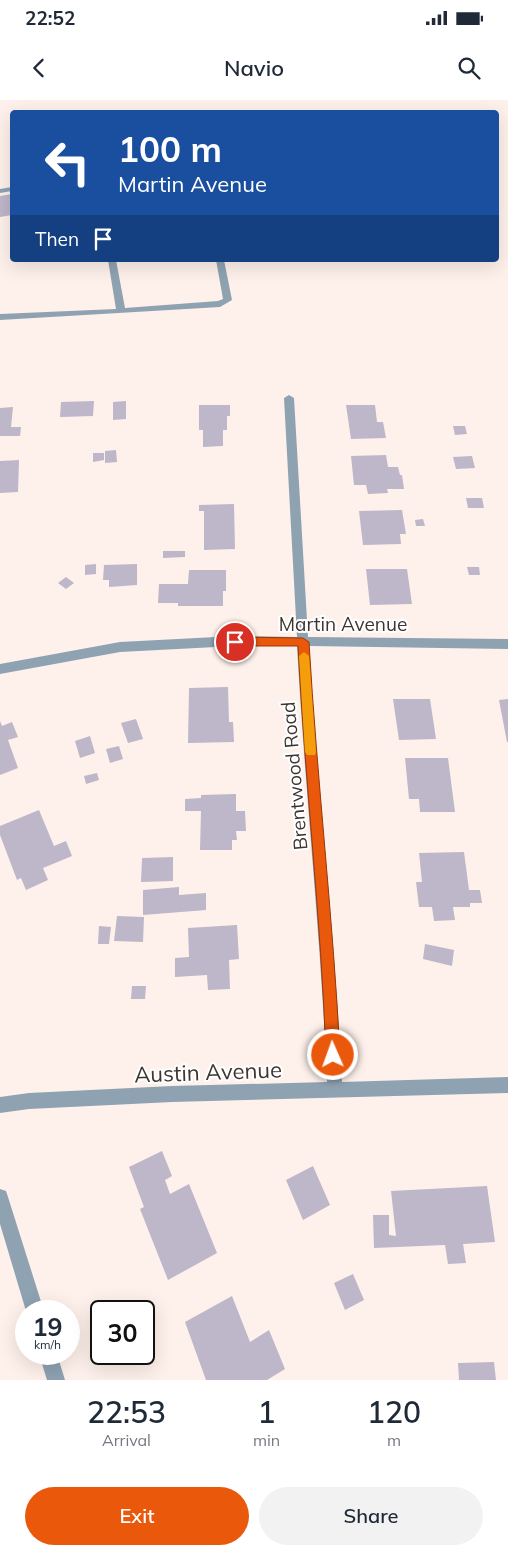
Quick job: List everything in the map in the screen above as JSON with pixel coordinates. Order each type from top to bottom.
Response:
[{"type":"street","points":[[112,262],[121,310]]},
{"type":"street","points":[[0,317],[73,315],[225,303],[228,300],[220,262]]},
{"type":"street","name":"Brentwood Road","points":[[289,398],[307,714],[330,984],[335,1090]]},
{"type":"street","name":"Martin Avenue","points":[[0,669],[130,646],[235,642],[508,644]]},
{"type":"street","name":"Austin Avenue","points":[[0,1105],[29,1101],[162,1095],[508,1085]]},
{"type":"street","points":[[0,1198],[32,1300]]},
{"type":"street","points":[[51,1365],[56,1380]]},
{"type":"building","points":[[10,194],[10,215],[0,217],[0,196]]},
{"type":"building","points":[[94,401],[93,416],[60,417],[61,402]]},
{"type":"building","points":[[126,401],[126,419],[113,420],[113,402]]},
{"type":"building","points":[[199,405],[230,405],[230,416],[227,416],[227,430],[223,430],[223,446],[203,447],[203,430],[199,430]]},
{"type":"building","points":[[346,405],[375,405],[377,422],[383,422],[386,438],[351,439]]},
{"type":"building","points":[[13,407],[11,427],[21,427],[20,436],[0,436],[0,408]]},
{"type":"building","points":[[453,426],[465,426],[467,434],[455,435]]},
{"type":"building","points":[[116,450],[117,462],[105,463],[105,451]]},
{"type":"building","points":[[93,453],[104,453],[104,460],[93,462]]},
{"type":"building","points":[[386,455],[388,467],[398,467],[400,475],[402,475],[404,489],[387,489],[388,493],[368,494],[366,485],[354,485],[351,456]]},
{"type":"building","points":[[472,456],[475,468],[456,469],[453,457]]},
{"type":"building","points":[[19,460],[18,492],[0,493],[0,461]]},
{"type":"building","points":[[466,498],[482,498],[484,508],[468,508]]},
{"type":"building","points":[[234,504],[235,549],[204,550],[204,511],[199,511],[199,505]]},
{"type":"building","points":[[402,510],[406,534],[400,534],[401,544],[363,545],[359,511]]},
{"type":"building","points":[[423,519],[425,526],[416,526],[415,520]]},
{"type":"building","points":[[163,551],[185,551],[185,557],[163,558]]},
{"type":"building","points":[[96,564],[96,574],[85,575],[85,565]]},
{"type":"building","points":[[137,564],[137,585],[109,587],[109,580],[103,580],[104,565]]},
{"type":"building","points":[[467,567],[479,567],[480,575],[469,575]]},
{"type":"building","points":[[366,569],[407,569],[412,604],[370,605]]},
{"type":"building","points":[[189,570],[226,570],[226,591],[223,591],[223,606],[178,606],[178,603],[158,603],[159,584],[188,584]]},
{"type":"building","points":[[66,577],[74,583],[66,589],[58,583]]},
{"type":"building","points":[[228,687],[229,722],[233,722],[234,742],[188,743],[189,688]]},
{"type":"building","points":[[393,699],[430,699],[436,739],[399,740]]},
{"type":"building","points":[[508,699],[508,742],[507,742],[499,700]]},
{"type":"building","points":[[136,719],[143,739],[128,743],[121,723]]},
{"type":"building","points":[[0,721],[2,726],[12,722],[18,737],[8,740],[18,768],[0,775]]},
{"type":"building","points":[[90,736],[95,753],[80,758],[75,741]]},
{"type":"building","points":[[119,746],[123,759],[110,763],[106,749]]},
{"type":"building","points":[[405,758],[448,758],[455,812],[420,812],[419,799],[409,799]]},
{"type":"building","points":[[97,773],[99,780],[86,784],[84,776]]},
{"type":"building","points":[[236,794],[236,811],[245,811],[246,831],[236,831],[237,840],[232,840],[232,850],[200,850],[201,811],[185,811],[185,799],[201,798],[201,795]]},
{"type":"building","points":[[39,810],[54,846],[66,841],[72,856],[43,868],[48,880],[26,890],[21,878],[17,880],[0,835],[0,826]]},
{"type":"building","points":[[464,852],[469,890],[480,890],[482,903],[470,903],[470,907],[453,907],[455,920],[434,921],[432,907],[419,907],[416,882],[422,882],[419,853]]},
{"type":"building","points":[[173,857],[173,881],[141,882],[142,858]]},
{"type":"building","points":[[179,887],[179,895],[206,893],[206,910],[143,915],[143,890]]},
{"type":"building","points":[[117,916],[144,917],[143,942],[114,941]]},
{"type":"building","points":[[237,925],[239,959],[229,960],[230,989],[208,990],[207,975],[175,977],[175,958],[189,957],[188,928]]},
{"type":"building","points":[[99,926],[111,927],[109,944],[98,944]]},
{"type":"building","points":[[425,944],[454,950],[452,966],[423,959]]},
{"type":"building","points":[[132,986],[146,986],[145,999],[131,999]]},
{"type":"building","points":[[162,1151],[172,1176],[165,1180],[170,1194],[189,1184],[217,1253],[168,1280],[140,1209],[144,1207],[129,1167]]},
{"type":"building","points":[[313,1166],[330,1205],[303,1220],[286,1180]]},
{"type":"building","points":[[487,1186],[495,1242],[463,1244],[466,1263],[448,1264],[445,1245],[374,1248],[373,1215],[389,1215],[389,1235],[396,1236],[391,1191]]},
{"type":"building","points":[[353,1274],[364,1300],[345,1310],[334,1283]]},
{"type":"building","points":[[232,1296],[250,1342],[269,1330],[285,1369],[267,1380],[206,1380],[185,1322]]},
{"type":"building","points":[[494,1362],[496,1380],[459,1380],[458,1363]]},
{"type":"slow traffic","points":[[304,656],[311,752]]},
{"type":"route","points":[[235,642],[303,642],[307,714],[330,984],[333,1055]]}]
